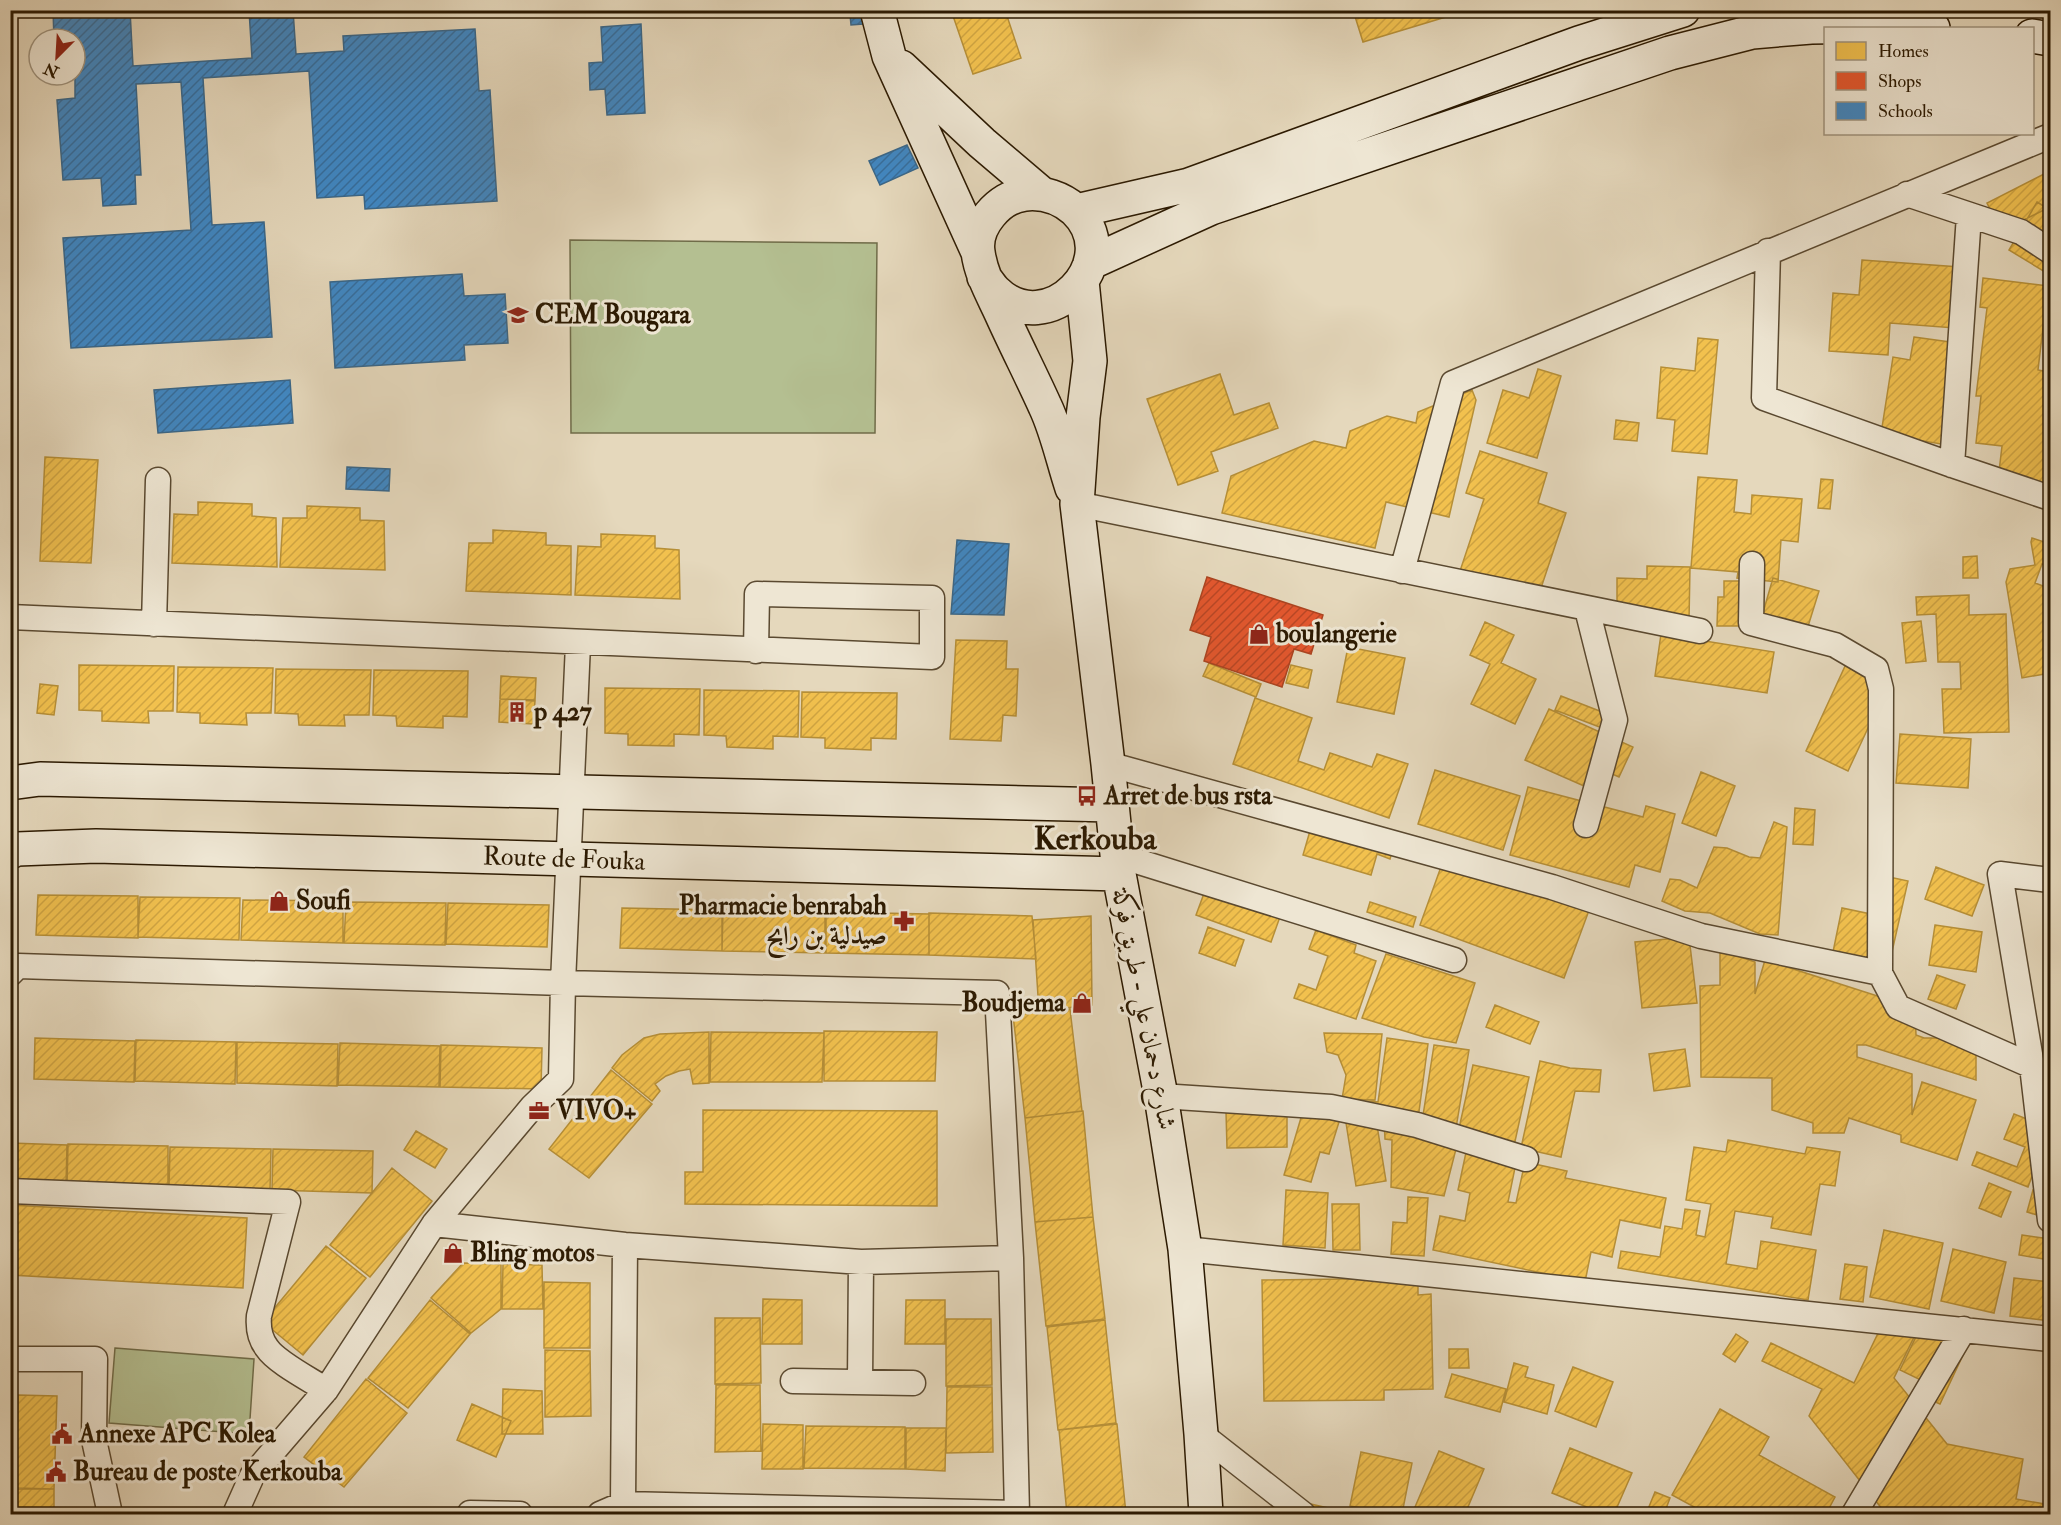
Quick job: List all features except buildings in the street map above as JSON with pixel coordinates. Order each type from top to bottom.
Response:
[{"type":"main road","name":"شارع دحمان علي - طريق فوكة","points":[[877,10],[889,56],[1047,409],[1077,504]]},
{"type":"main road","points":[[1076,211],[1189,185],[1579,43],[1683,10]]},
{"type":"main road","points":[[1086,272],[1211,208],[1670,52],[1752,32],[1811,27],[1904,27]]},
{"type":"main road","points":[[2034,36],[2050,39]]},
{"type":"main road","points":[[889,56],[982,143],[1042,194]]},
{"type":"main road","points":[[1023,194],[1042,194],[1061,200],[1076,211],[1086,226],[1091,244],[1086,272],[1069,296],[1052,304],[1032,307],[1013,303],[996,292],[981,264],[980,231],[990,214],[1004,201],[1023,194]]},
{"type":"main road","name":"شارع دحمان علي - طريق فوكة","points":[[1086,272],[1090,361],[1083,417],[1077,504],[1118,865],[1161,1096],[1185,1250],[1206,1515]]},
{"type":"main road","points":[[10,783],[40,779],[1111,805]]},
{"type":"main road","name":"Route de Fouka","points":[[10,852],[16,849],[96,846],[570,859],[1118,865]]},
{"type":"street","points":[[1402,571],[1453,383],[2050,136]]},
{"type":"street","points":[[1907,194],[2021,232],[2050,251]]},
{"type":"street","points":[[1952,465],[1968,215]]},
{"type":"street","points":[[1768,251],[1764,398],[2050,498]]},
{"type":"street","points":[[154,624],[158,480]]},
{"type":"street","points":[[1077,504],[1700,631]]},
{"type":"street","points":[[1752,564],[1751,623],[1835,645],[1875,669],[1881,689],[1880,973],[1898,1007],[2032,1066]]},
{"type":"street","points":[[10,617],[578,644],[756,651],[932,657],[932,598],[757,594],[756,651]]},
{"type":"street","points":[[1586,825],[1615,720],[1587,609]]},
{"type":"street","points":[[234,1515],[252,1476],[326,1390],[434,1224],[532,1107],[561,1079],[578,644]]},
{"type":"street","points":[[1108,765],[1552,887],[1701,936],[1880,973]]},
{"type":"street","points":[[1118,865],[1454,960]]},
{"type":"street","points":[[2050,880],[2000,874],[2032,1066],[2050,1220]]},
{"type":"street","points":[[10,974],[18,966],[563,983],[997,993],[1011,1258],[1017,1513],[623,1504],[600,1515]]},
{"type":"street","points":[[1161,1096],[1331,1107],[1417,1125],[1526,1159]]},
{"type":"street","points":[[10,1191],[288,1202],[258,1316],[258,1328],[267,1349],[326,1390]]},
{"type":"street","points":[[434,1224],[625,1245],[861,1262],[1011,1258]]},
{"type":"street","points":[[623,1504],[625,1245]]},
{"type":"street","points":[[1185,1250],[2050,1339]]},
{"type":"street","points":[[860,1382],[861,1262]]},
{"type":"street","points":[[1854,1515],[1964,1329]]},
{"type":"street","points":[[10,1359],[95,1359],[94,1440],[110,1515]]},
{"type":"street","points":[[793,1381],[913,1383]]},
{"type":"street","points":[[1201,1434],[1303,1515]]},
{"type":"street","points":[[471,1513],[520,1515]]},
{"type":"green space","points":[[570,240],[877,243],[875,433],[571,433]]},
{"type":"green space","points":[[115,1348],[254,1359],[249,1434],[109,1423]]},
{"type":"place","name":"CEM Bougara","points":[[518,315]]},
{"type":"place","name":"boulangerie","points":[[1259,634]]},
{"type":"place","name":"p 427","points":[[517,712]]},
{"type":"place","name":"Arret de bus rsta","points":[[1087,796]]},
{"type":"place","name":"Soufi","points":[[279,901]]},
{"type":"place","name":"Pharmacie benrabah صيدلية بن رابح","points":[[904,921]]},
{"type":"place","name":"Boudjema","points":[[1082,1003]]},
{"type":"place","name":"VIVO+","points":[[539,1111]]},
{"type":"place","name":"Bling motos","points":[[453,1253]]},
{"type":"place","name":"Annexe APC Kolea","points":[[62,1434]]},
{"type":"place","name":"Bureau de poste Kerkouba","points":[[56,1472]]},
{"type":"district","name":"Kerkouba","points":[[1095,839]]}]
